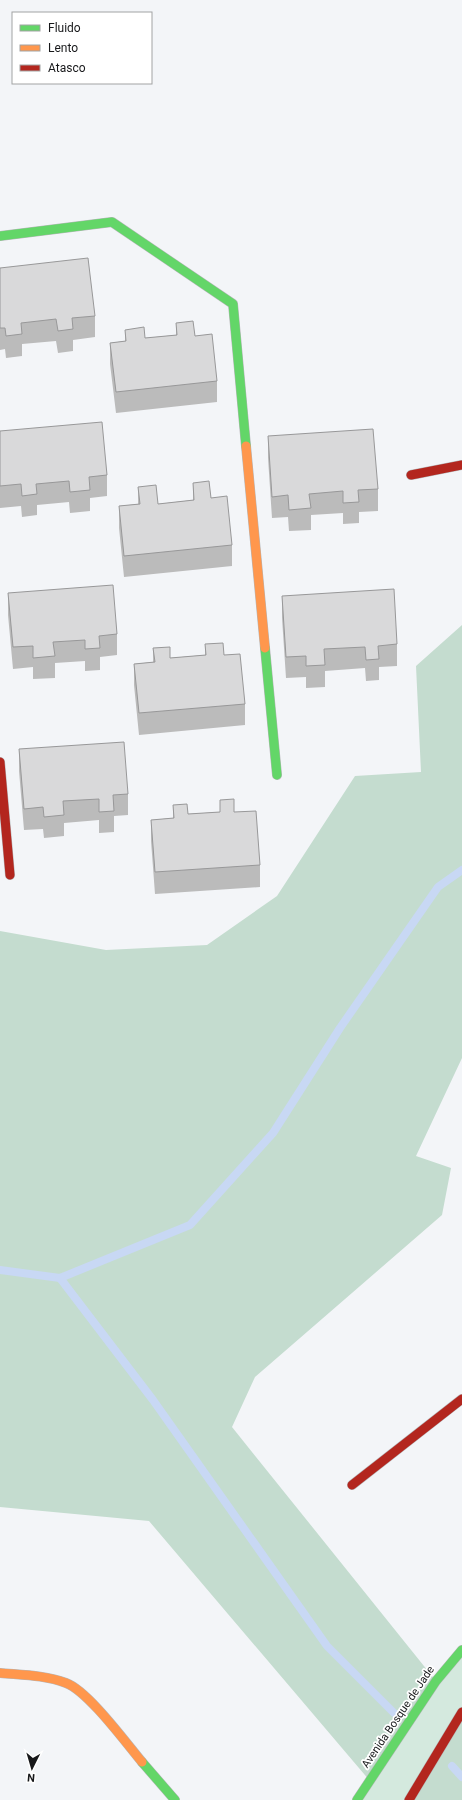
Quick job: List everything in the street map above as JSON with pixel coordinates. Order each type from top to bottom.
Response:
[{"type":"street","points":[[0,236],[112,222],[233,304],[277,775]]},
{"type":"street","points":[[411,475],[462,465]]},
{"type":"street","points":[[0,762],[10,875]]},
{"type":"street","points":[[352,1485],[462,1399]]},
{"type":"street","name":"Avenida Bosque de Jade","points":[[357,1800],[436,1681],[462,1650]]},
{"type":"street","points":[[0,1673],[42,1676],[68,1683],[90,1700],[175,1800]]},
{"type":"street","points":[[409,1800],[462,1712]]},
{"type":"green space","points":[[462,625],[462,1058],[416,1156],[451,1168],[442,1215],[255,1377],[232,1427],[436,1681],[370,1781],[149,1521],[0,1507],[0,931],[106,950],[207,945],[277,896],[355,776],[421,772],[416,666]]},
{"type":"green space","points":[[462,1650],[462,1712],[409,1800],[356,1800]]},
{"type":"green space","points":[[462,1712],[462,1800],[409,1800]]},
{"type":"building","points":[[88,258],[95,316],[72,318],[73,329],[58,331],[56,319],[21,323],[22,334],[6,336],[5,328],[0,328],[0,268]]},
{"type":"building","points":[[193,321],[195,336],[212,334],[217,381],[116,392],[110,343],[126,341],[125,330],[144,327],[145,338],[177,335],[176,323]]},
{"type":"building","points":[[102,422],[107,475],[89,477],[90,490],[70,492],[69,481],[36,484],[37,494],[22,496],[21,484],[0,486],[0,431]]},
{"type":"building","points":[[373,429],[378,489],[358,490],[359,502],[343,503],[343,491],[309,494],[311,508],[289,510],[288,495],[272,497],[268,436]]},
{"type":"building","points":[[209,481],[211,498],[227,496],[232,545],[124,556],[119,506],[140,504],[138,487],[156,485],[158,504],[194,500],[193,483]]},
{"type":"building","points":[[113,585],[117,634],[99,636],[100,648],[85,649],[85,640],[53,642],[55,656],[33,658],[33,646],[13,647],[8,593]]},
{"type":"building","points":[[394,589],[397,644],[378,646],[379,659],[366,660],[365,647],[324,649],[325,665],[306,666],[306,656],[286,657],[282,596]]},
{"type":"building","points":[[223,643],[224,655],[240,654],[245,704],[139,713],[134,664],[155,662],[153,648],[170,647],[170,658],[206,655],[205,644]]},
{"type":"building","points":[[124,742],[128,794],[113,795],[114,811],[99,812],[99,799],[63,801],[64,815],[44,817],[43,807],[24,809],[19,749]]},
{"type":"building","points":[[234,799],[234,812],[256,811],[260,865],[155,872],[151,820],[174,818],[173,805],[187,804],[188,814],[220,812],[220,800]]},
{"type":"waterway","points":[[0,1270],[60,1278],[190,1225],[273,1133],[340,1028],[438,887],[462,870]]},
{"type":"waterway","points":[[60,1278],[153,1400],[327,1646],[394,1713]]},
{"type":"waterway","points":[[452,1766],[462,1777]]},
{"type":"traffic: fast","points":[[0,236],[112,222],[233,304],[246,446]]},
{"type":"traffic: fast","points":[[265,648],[277,775]]},
{"type":"traffic: fast","points":[[357,1800],[436,1681],[462,1650]]},
{"type":"traffic: fast","points":[[142,1762],[175,1800]]},
{"type":"traffic: slow","points":[[246,446],[265,648]]},
{"type":"traffic: slow","points":[[0,1673],[50,1678],[66,1683],[75,1688],[85,1696],[106,1718],[142,1762]]},
{"type":"traffic: jam","points":[[411,475],[462,465]]},
{"type":"traffic: jam","points":[[0,762],[10,875]]},
{"type":"traffic: jam","points":[[352,1485],[462,1399]]},
{"type":"traffic: jam","points":[[409,1800],[462,1712]]}]
